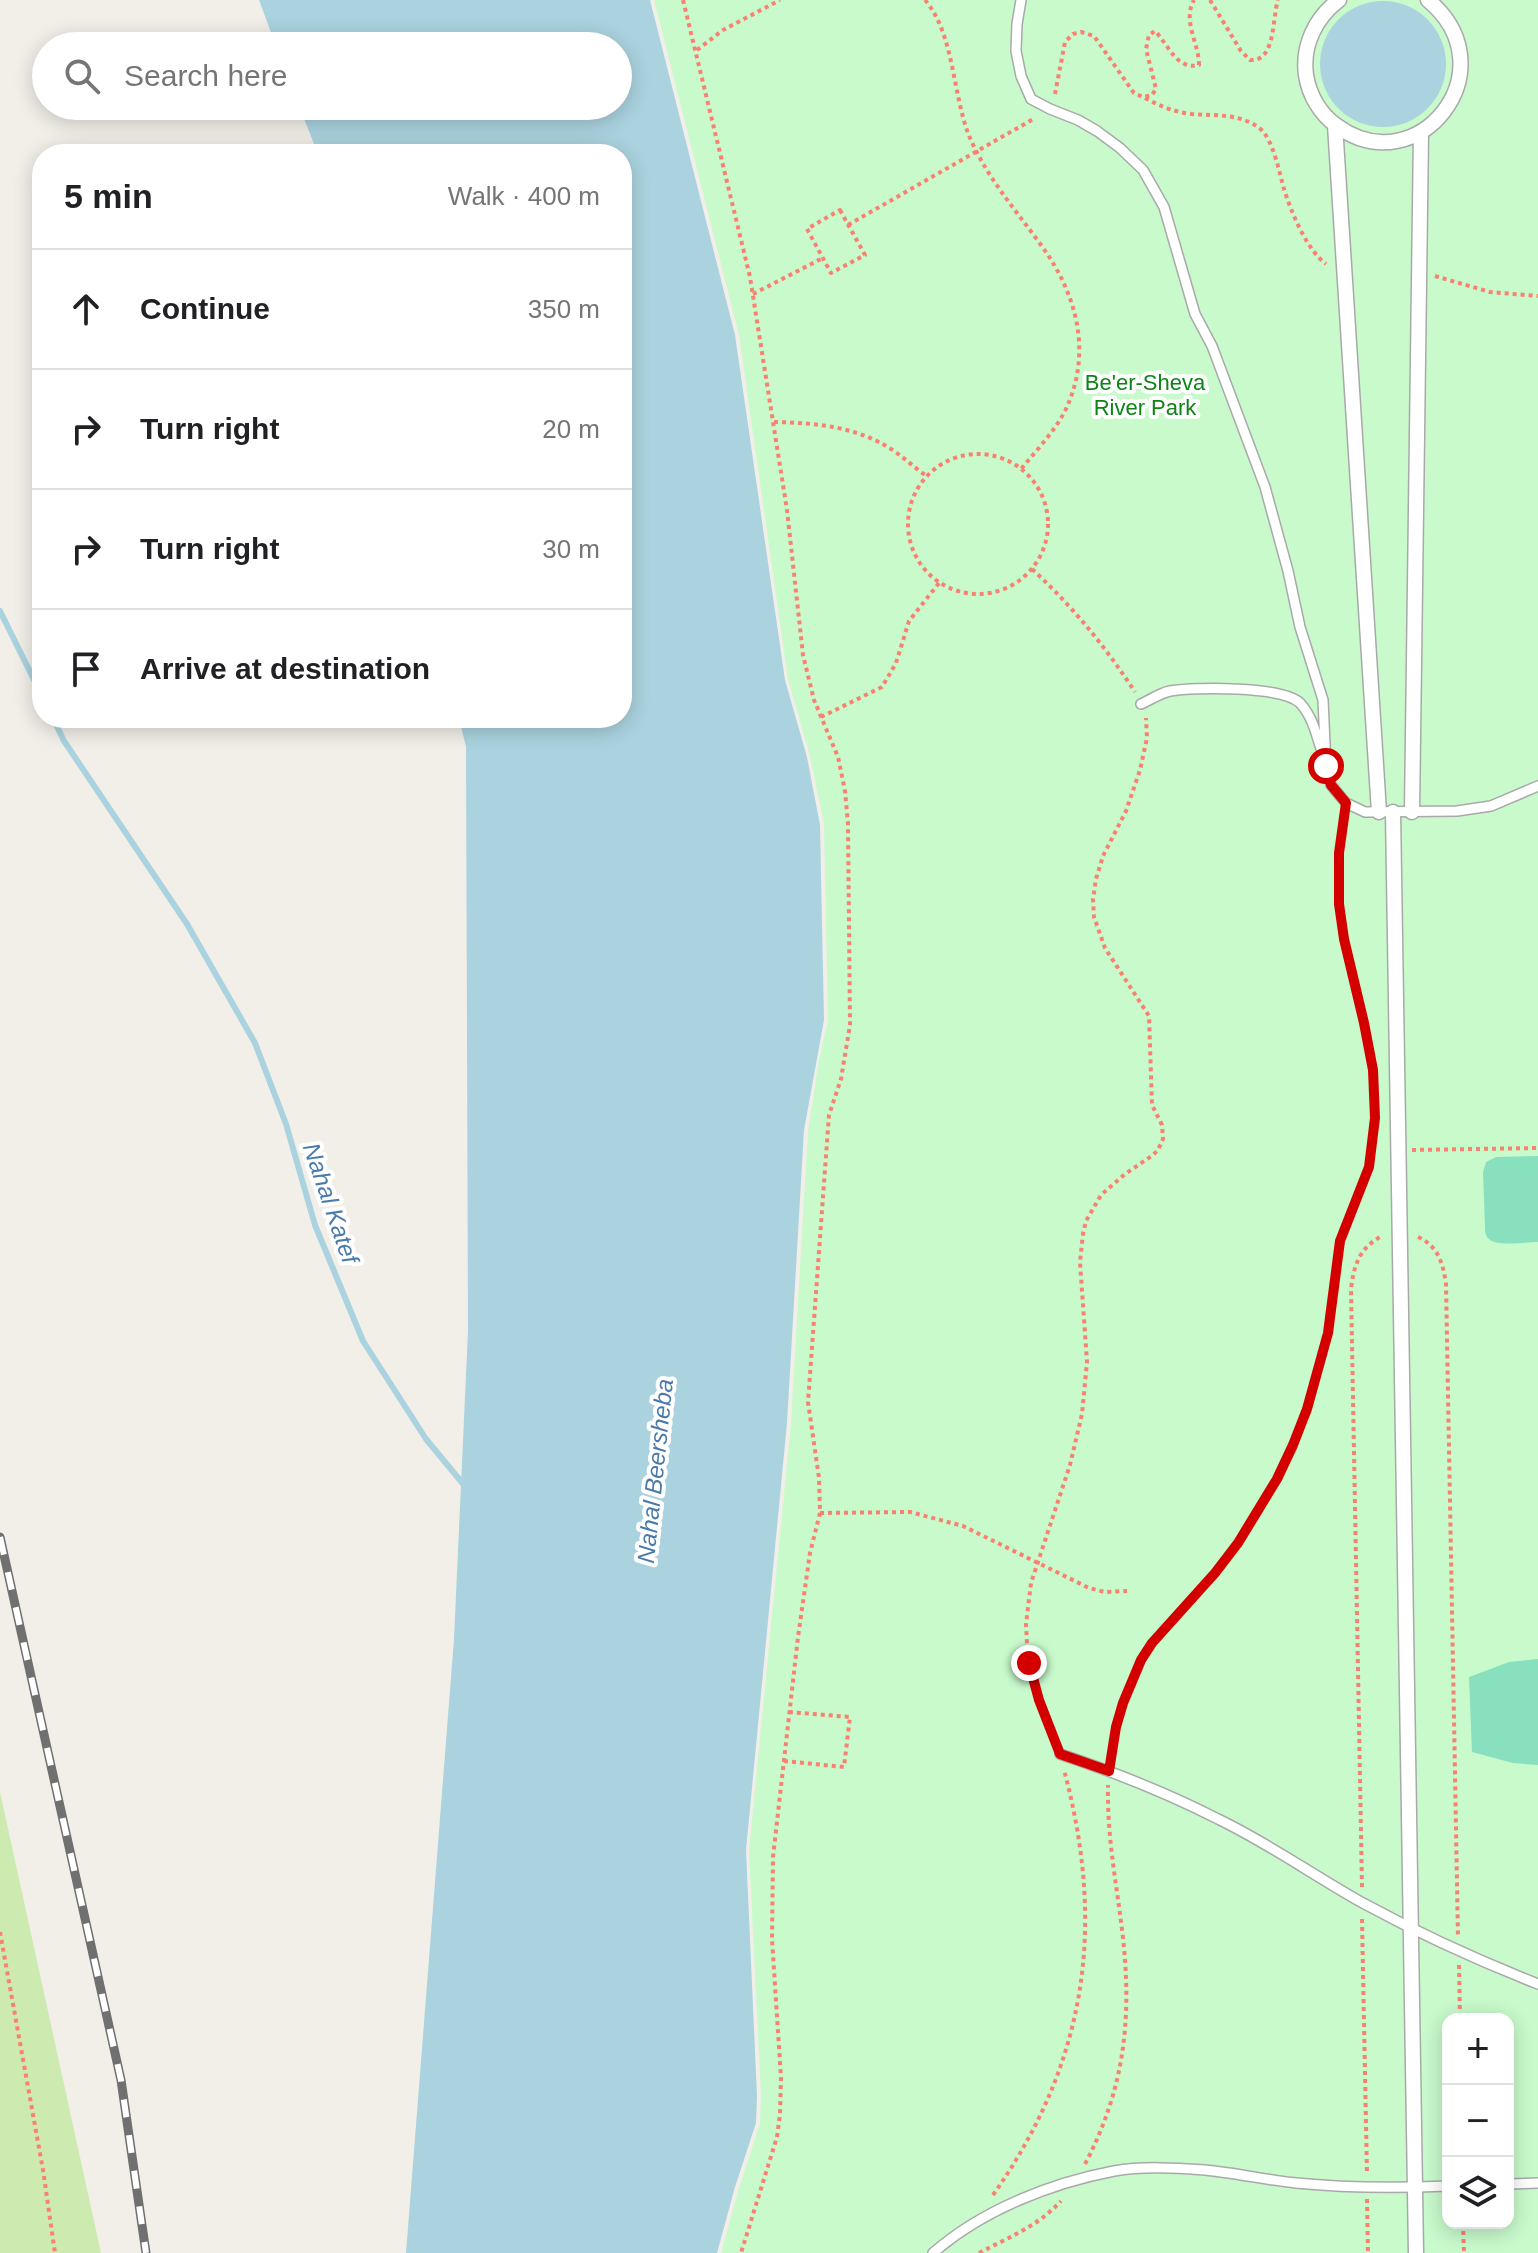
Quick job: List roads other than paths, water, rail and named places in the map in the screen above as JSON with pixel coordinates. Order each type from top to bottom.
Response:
[{"type":"street","points":[[1339,0],[1326,11],[1313,30],[1306,54],[1307,79],[1315,102],[1335,125],[1350,134],[1373,141],[1398,140],[1421,132],[1447,108],[1458,86],[1459,48],[1456,37],[1444,15],[1428,0]]},
{"type":"street","points":[[1335,125],[1386,812],[1399,1151],[1416,2253]]},
{"type":"street","points":[[1412,812],[1421,132]]},
{"type":"lane","points":[[1021,0],[1016,51],[1021,76],[1031,99],[1078,120],[1120,148],[1143,170],[1164,207],[1195,314],[1212,346],[1265,487],[1300,627],[1323,700],[1326,766]]},
{"type":"lane","points":[[1141,704],[1168,691],[1237,689],[1277,693],[1298,701],[1311,719],[1331,785],[1346,803],[1365,812],[1457,811],[1491,806],[1538,786]]},
{"type":"lane","points":[[1060,1754],[1109,1771],[1218,1818],[1362,1902],[1459,1950],[1538,1984]]},
{"type":"lane","points":[[933,2253],[982,2219],[1054,2187],[1117,2171],[1206,2170],[1294,2183],[1442,2186]]},
{"type":"lane","points":[[1514,2184],[1538,2183]]},
{"type":"water","name":"Nahal Beersheba","points":[[259,0],[650,0],[735,335],[785,680],[807,757],[820,825],[824,1020],[804,1130],[787,1423],[746,1850],[756,2123],[717,2253],[406,2253],[454,1639],[468,1331],[466,747],[461,728],[632,728],[632,144],[314,144],[305,120],[632,120],[632,32],[271,32]]},
{"type":"water","points":[[1383,1],[1407,6],[1427,20],[1441,40],[1446,64],[1441,88],[1427,108],[1407,122],[1383,127],[1359,122],[1339,108],[1325,88],[1320,64],[1325,40],[1339,20],[1359,6]]},
{"type":"waterway","name":"Nahal Katef","points":[[0,611],[32,676]]},
{"type":"waterway","name":"Nahal Katef","points":[[58,728],[187,924],[255,1043],[286,1124],[315,1225],[363,1341],[426,1439],[464,1485]]},
{"type":"railway","points":[[0,1537],[121,2080],[146,2253]]},
{"type":"park label","name":"Be'er-Sheva River Park","points":[[1145,394]]}]
